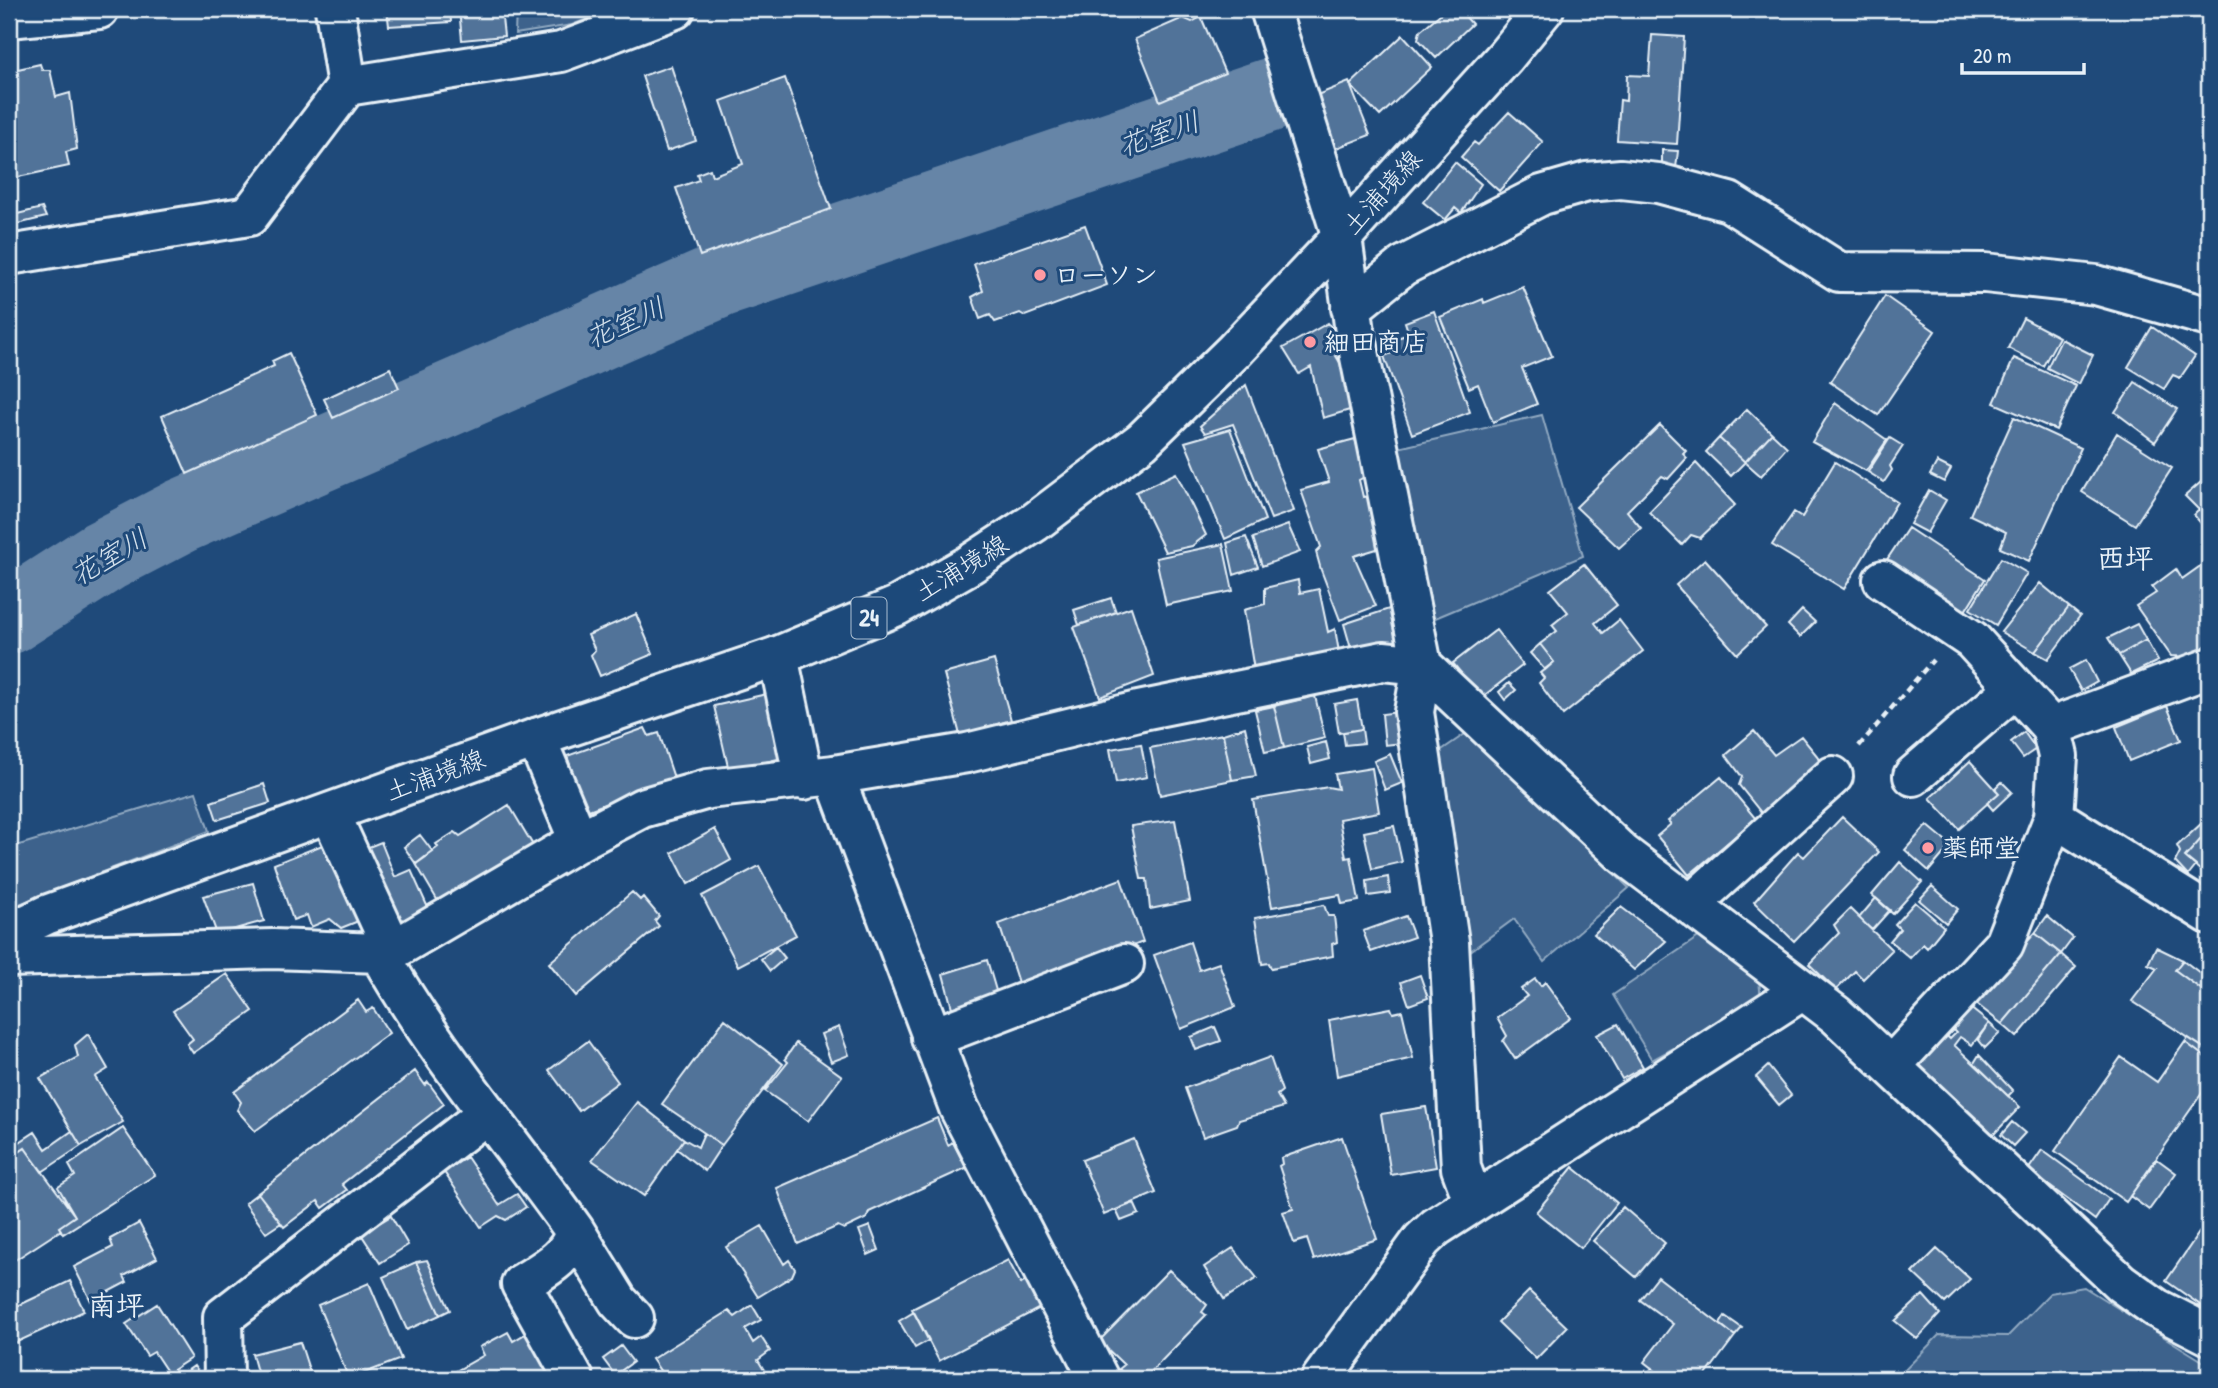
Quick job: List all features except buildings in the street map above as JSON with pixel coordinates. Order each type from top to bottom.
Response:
[{"type":"street","points":[[9,18],[99,9]]},
{"type":"street","points":[[335,9],[347,86]]},
{"type":"street","points":[[9,255],[249,216],[347,86],[561,52],[675,9]]},
{"type":"street","points":[[1270,9],[1342,237],[1351,308],[1422,665],[1414,712],[1449,942],[1461,1168],[1473,1200]]},
{"type":"street","name":"土浦境線","points":[[9,933],[46,915],[536,738],[778,656],[897,606],[1035,522],[1142,440],[1234,351],[1342,237],[1505,57],[1544,9]]},
{"type":"street","points":[[1351,308],[1403,266],[1542,195],[1587,182],[1621,179],[1658,183],[1730,202],[1839,272],[1985,273],[2096,285],[2209,317]]},
{"type":"street","points":[[1883,580],[1959,630],[2050,727],[2058,756],[2054,817],[2004,944],[1892,1065]]},
{"type":"street","points":[[778,656],[819,777],[959,1108],[1099,1379]]},
{"type":"street","points":[[9,957],[273,948],[386,952],[579,841],[642,808],[708,789],[819,777],[967,753],[1138,711],[1383,661],[1422,665],[1623,854],[1803,990],[1892,1065],[2121,1283],[2156,1308],[2209,1335]]},
{"type":"street","points":[[2050,727],[2209,668]]},
{"type":"street","points":[[1913,776],[2015,688]]},
{"type":"street","points":[[536,738],[579,841]]},
{"type":"street","points":[[1689,905],[1833,776]]},
{"type":"street","points":[[330,813],[409,1007],[485,1115],[575,1231],[618,1301],[634,1318]]},
{"type":"street","points":[[2054,817],[2209,914]]},
{"type":"street","points":[[930,1038],[1124,964]]},
{"type":"street","points":[[1321,1379],[1422,1240],[1473,1200],[1803,990]]},
{"type":"street","points":[[224,1379],[223,1317],[485,1115]]},
{"type":"street","points":[[574,1379],[521,1284],[559,1258],[572,1244],[575,1231]]},
{"type":"path","points":[[1833,776],[1959,630]]},
{"type":"shaded area","points":[[516,9],[612,9],[572,25],[515,34]]},
{"type":"shaded area","points":[[1542,415],[1583,556],[1428,621],[1398,448]]},
{"type":"shaded area","points":[[1468,732],[1629,888],[1544,962],[1514,919],[1469,952],[1430,758]]},
{"type":"shaded area","points":[[196,792],[209,831],[9,908],[9,848]]},
{"type":"shaded area","points":[[1700,936],[1759,980],[1761,1000],[1652,1060],[1613,995]]},
{"type":"shaded area","points":[[2084,1287],[2209,1365],[2209,1379],[1896,1379],[1939,1335],[2008,1336],[2050,1293]]},
{"type":"waterway","name":"花室川","points":[[9,617],[104,556],[181,516],[719,281],[1270,95]]},
{"type":"place","name":"ローソン","points":[[1040,275]]},
{"type":"place","name":"細田商店","points":[[1310,342]]},
{"type":"place","name":"薬師堂","points":[[1928,848]]},
{"type":"district","name":"西坪","points":[[2125,558]]},
{"type":"district","name":"南坪","points":[[116,1305]]}]
